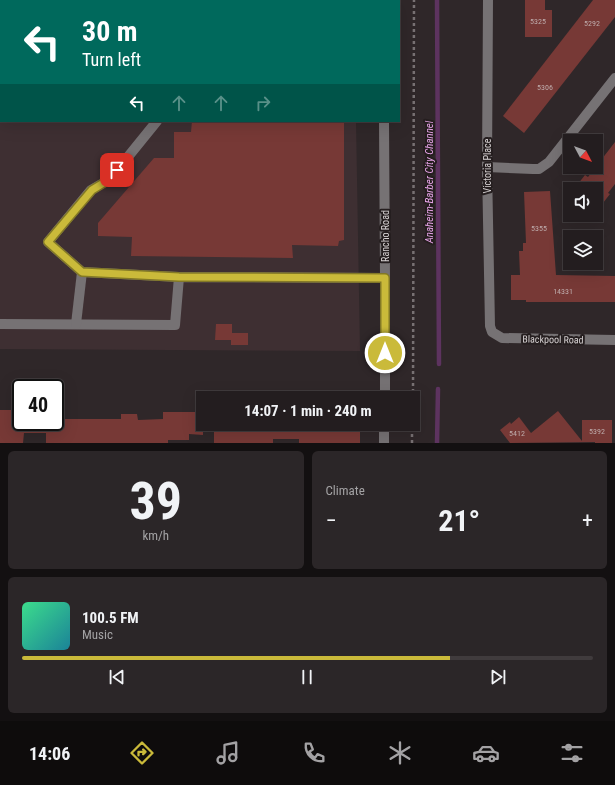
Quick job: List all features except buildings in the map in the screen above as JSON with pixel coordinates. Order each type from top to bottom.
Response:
[{"type":"street","name":"Victoria Place","points":[[488,0],[487,167],[490,326],[492,332]]},
{"type":"street","points":[[487,167],[533,169],[544,166],[549,162],[615,78]]},
{"type":"street","points":[[155,122],[110,179],[92,190],[48,242],[82,272],[179,277],[385,278]]},
{"type":"street","name":"Rancho Road","points":[[384,122],[384,391]]},
{"type":"street","points":[[76,324],[82,272]]},
{"type":"street","points":[[0,324],[175,324],[179,277]]},
{"type":"street","name":"Blackpool Road","points":[[492,332],[502,338],[615,340]]},
{"type":"street","points":[[384,431],[384,443]]},
{"type":"path","points":[[413,391],[414,0]]},
{"type":"path","points":[[412,431],[412,443]]},
{"type":"shaded area","points":[[0,122],[356,122],[360,351],[0,349]]},
{"type":"waterway","name":"Anaheim-Barber City Channel","points":[[437,0],[439,364]]},
{"type":"waterway","name":"Anaheim-Barber City Channel","points":[[437,443],[438,389]]},
{"type":"route","points":[[117,170],[110,179],[92,190],[48,242],[82,272],[179,277],[385,278],[385,353]]}]
